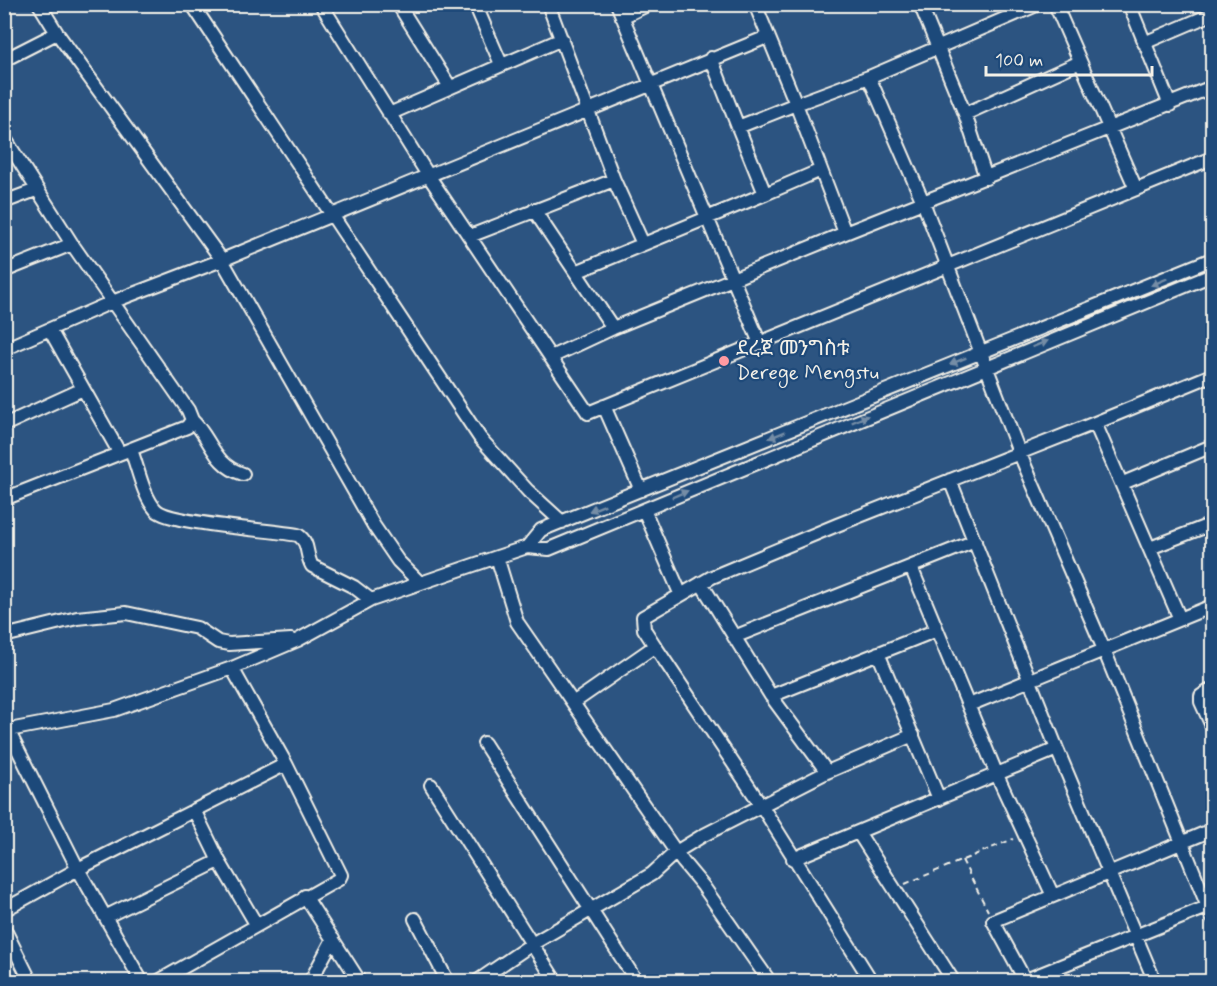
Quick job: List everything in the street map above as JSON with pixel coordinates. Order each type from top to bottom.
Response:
[{"type":"street","points":[[39,4],[57,33],[222,260],[374,526],[398,561],[420,583]]},
{"type":"street","points":[[192,4],[330,216],[480,438],[528,491],[562,522]]},
{"type":"street","points":[[321,4],[428,175],[588,413],[759,341],[1212,158]]},
{"type":"street","points":[[398,4],[450,87]]},
{"type":"street","points":[[475,4],[501,64]]},
{"type":"street","points":[[548,4],[614,180],[643,244]]},
{"type":"street","points":[[617,4],[705,218],[759,341]]},
{"type":"street","points":[[622,17],[649,4]]},
{"type":"street","points":[[754,4],[845,233]]},
{"type":"street","points":[[920,4],[935,47],[965,114],[986,178]]},
{"type":"street","points":[[738,127],[869,77],[1039,4]]},
{"type":"street","points":[[1055,4],[1136,189]]},
{"type":"street","points":[[1129,4],[1170,105]]},
{"type":"street","points":[[1144,43],[1212,14]]},
{"type":"street","points":[[4,60],[57,33]]},
{"type":"street","points":[[4,349],[112,302],[222,260],[711,58],[767,38]]},
{"type":"street","points":[[389,114],[562,39]]},
{"type":"street","points":[[711,58],[765,194]]},
{"type":"street","points":[[965,114],[1080,62]]},
{"type":"street","points":[[869,77],[923,202],[1019,452],[1106,652],[1182,841],[1211,910],[1136,935],[1023,981],[993,921],[1182,841],[1212,830]]},
{"type":"street","points":[[551,357],[613,328],[845,233],[1212,87]]},
{"type":"street","points":[[4,137],[36,190],[188,410],[192,420],[208,440],[221,463],[243,474]]},
{"type":"street","points":[[576,272],[821,170]]},
{"type":"street","points":[[470,236],[614,180]]},
{"type":"street","points":[[4,202],[36,190]]},
{"type":"street","points":[[534,210],[613,328]]},
{"type":"street","points":[[4,271],[72,244]]},
{"type":"street","points":[[527,547],[541,530],[1212,259]]},
{"type":"street","points":[[142,981],[78,870],[7,726],[114,710],[232,668],[298,640],[371,600],[527,547],[549,549],[987,366],[1212,275]]},
{"type":"street","points":[[50,330],[83,389],[125,451],[152,505],[159,513],[198,523],[298,535],[308,547],[312,566],[354,587],[371,600]]},
{"type":"street","points":[[872,981],[644,629],[643,617],[700,583],[1212,375]]},
{"type":"street","points":[[4,425],[83,389]]},
{"type":"street","points":[[604,406],[641,490]]},
{"type":"street","points":[[4,499],[187,427],[192,420]]},
{"type":"street","points":[[1095,423],[1123,483],[1180,619]]},
{"type":"street","points":[[1123,483],[1212,446]]},
{"type":"street","points":[[950,480],[1057,749],[1155,981]]},
{"type":"street","points":[[644,510],[680,593]]},
{"type":"street","points":[[1150,548],[1212,524]]},
{"type":"street","points":[[734,637],[975,541]]},
{"type":"street","points":[[497,557],[517,622],[676,852],[770,981]]},
{"type":"street","points":[[911,567],[997,775],[1053,896]]},
{"type":"street","points":[[700,583],[771,696],[827,772]]},
{"type":"street","points":[[969,705],[1106,652],[1212,606]]},
{"type":"street","points":[[4,636],[77,618],[126,612],[197,628],[218,642],[229,644],[298,640]]},
{"type":"street","points":[[771,696],[937,630]]},
{"type":"street","points":[[573,703],[655,646]]},
{"type":"street","points":[[878,653],[939,799]]},
{"type":"street","points":[[157,981],[341,875],[286,764],[232,668]]},
{"type":"street","points":[[1212,689],[1201,696],[1201,702],[1212,726]]},
{"type":"street","points":[[476,981],[532,944],[652,874],[676,852],[760,805],[827,772],[913,735]]},
{"type":"street","points":[[484,743],[638,981]]},
{"type":"street","points":[[793,859],[1057,749]]},
{"type":"street","points":[[4,910],[286,764]]},
{"type":"street","points":[[431,785],[556,981]]},
{"type":"street","points":[[194,810],[219,861],[256,924]]},
{"type":"street","points":[[858,832],[954,981]]},
{"type":"street","points":[[105,917],[219,861]]},
{"type":"street","points":[[305,896],[360,981]]},
{"type":"street","points":[[415,919],[448,981]]},
{"type":"street","points":[[4,928],[31,981]]},
{"type":"street","points":[[310,981],[333,939]]},
{"type":"path","points":[[895,888],[1024,834]]},
{"type":"path","points":[[962,860],[993,921]]},
{"type":"place","name":"ደረጀ መንግስቱ Derege Mengstu","points":[[724,361]]}]
